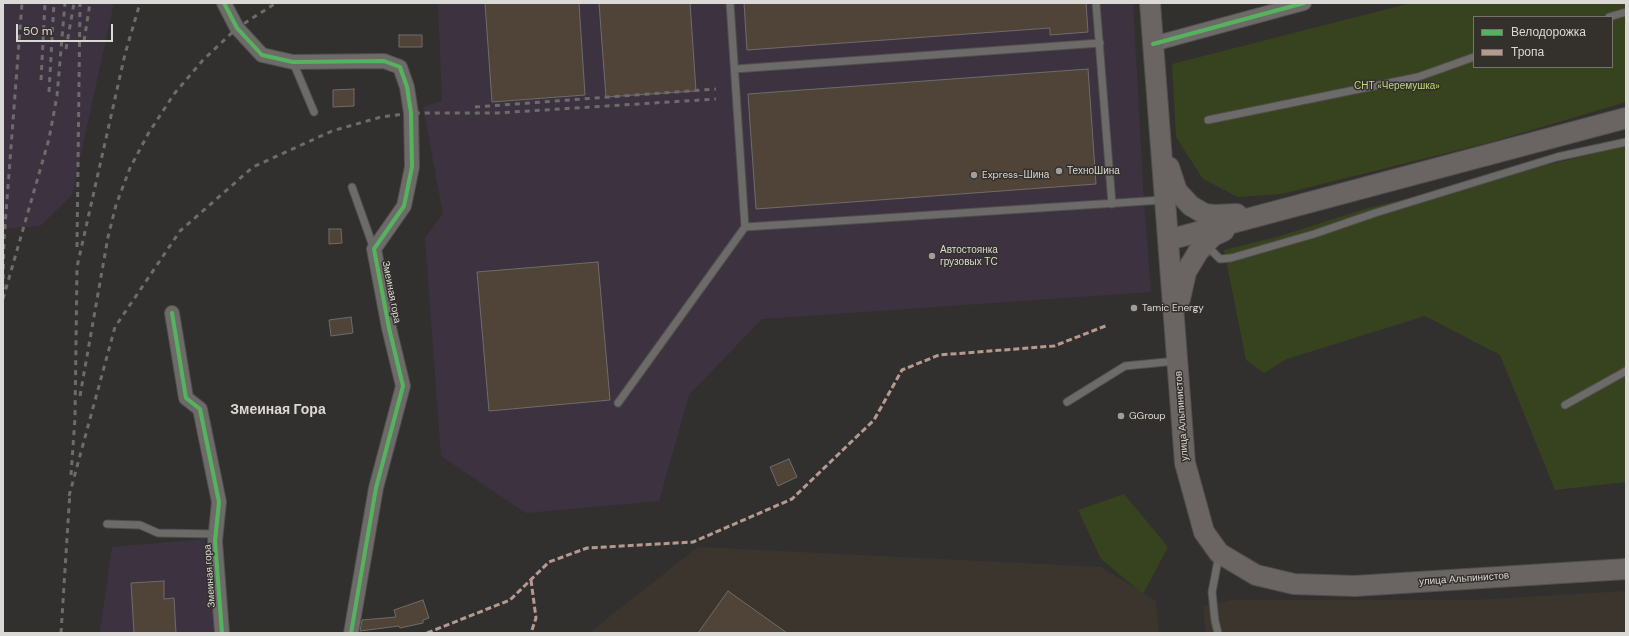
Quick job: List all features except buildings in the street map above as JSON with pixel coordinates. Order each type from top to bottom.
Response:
[{"type":"main road","name":"улица Альпинистов","points":[[1150,3],[1185,463],[1204,532],[1219,553],[1256,575],[1294,584],[1354,586],[1626,569]]},
{"type":"main road","points":[[1158,113],[1173,181],[1177,191],[1191,206],[1206,214],[1234,215],[1302,204]]},
{"type":"main road","points":[[1168,240],[1626,118]]},
{"type":"main road","points":[[1178,357],[1181,290],[1186,272],[1204,244],[1213,236],[1256,217]]},
{"type":"street","points":[[224,3],[238,28],[262,55],[293,62]]},
{"type":"street","points":[[1153,44],[1304,3]]},
{"type":"street","name":"Змеиная гора","points":[[293,62],[384,61],[400,67],[407,87],[411,113],[412,167],[404,206],[374,249],[389,328],[403,386],[376,488],[351,633]]},
{"type":"street","name":"Змеиная гора","points":[[172,313],[186,398],[200,410],[220,502],[216,534],[222,633]]},
{"type":"lane","points":[[618,403],[745,227],[730,3]]},
{"type":"lane","points":[[1096,3],[1112,204]]},
{"type":"lane","points":[[1612,16],[1626,12]]},
{"type":"lane","points":[[735,69],[1100,43]]},
{"type":"lane","points":[[1208,120],[1418,77],[1473,57]]},
{"type":"lane","points":[[293,62],[314,112]]},
{"type":"lane","points":[[1204,244],[1220,259],[1231,258],[1314,234],[1375,213],[1557,157],[1626,142]]},
{"type":"lane","points":[[352,187],[374,249]]},
{"type":"lane","points":[[745,227],[1165,200]]},
{"type":"lane","points":[[1067,402],[1125,366],[1178,357]]},
{"type":"lane","points":[[1565,405],[1626,372]]},
{"type":"lane","points":[[107,524],[140,525],[158,533],[216,534]]},
{"type":"lane","points":[[1218,633],[1215,621],[1212,592],[1219,553]]},
{"type":"shaded area","points":[[3,3],[114,3],[72,195],[40,226],[3,229]]},
{"type":"shaded area","points":[[438,3],[1133,3],[1144,202],[1151,292],[762,319],[689,395],[659,501],[526,513],[441,456],[425,238],[443,214],[423,107],[442,101]]},
{"type":"shaded area","points":[[204,539],[215,581],[216,633],[100,633],[112,547]]},
{"type":"shaded area","points":[[698,547],[1101,567],[1156,601],[1159,633],[589,633]]},
{"type":"shaded area","points":[[1626,591],[1626,633],[1206,633],[1203,606],[1232,600],[1475,600]]},
{"type":"green space","name":"СНТ «Черемушка»","points":[[1411,3],[1626,3],[1626,102],[1495,141],[1282,194],[1238,197],[1203,179],[1176,137],[1172,64]]},
{"type":"green space","points":[[1626,146],[1626,482],[1555,490],[1500,355],[1425,316],[1287,359],[1264,373],[1246,360],[1224,250],[1280,236],[1368,208]]},
{"type":"green space","points":[[1124,494],[1168,547],[1143,594],[1101,559],[1078,510]]},
{"type":"railway","points":[[4,239],[22,3]]},
{"type":"railway","points":[[41,80],[45,3]]},
{"type":"railway","points":[[49,92],[54,3]]},
{"type":"railway","points":[[3,299],[49,139],[57,96],[65,3]]},
{"type":"railway","points":[[66,49],[74,3]]},
{"type":"railway","points":[[77,247],[80,3]]},
{"type":"railway","points":[[84,41],[90,3]]},
{"type":"railway","points":[[71,475],[75,418],[77,267],[125,54],[140,3]]},
{"type":"railway","points":[[80,396],[108,237],[116,205],[130,168],[148,134],[174,94],[203,60],[237,28],[276,3]]},
{"type":"railway","points":[[475,107],[716,89]]},
{"type":"railway","points":[[69,496],[115,327],[180,231],[253,167],[332,131],[381,117],[411,113],[497,113],[716,99]]},
{"type":"railway","points":[[3,289],[4,235]]},
{"type":"railway","points":[[61,633],[70,491]]},
{"type":"marked path","points":[[427,633],[510,600],[549,562],[587,548],[693,542],[792,499],[874,420],[902,370],[939,355],[1054,346],[1108,325]]},
{"type":"marked path","points":[[531,580],[536,618],[531,633]]},
{"type":"cycle path","points":[[224,3],[237,28],[262,55],[293,62],[384,61],[400,67],[407,87],[411,113],[412,167],[404,206],[374,249],[389,328],[403,386],[376,488],[351,633]]},
{"type":"cycle path","points":[[1153,44],[1304,3]]},
{"type":"cycle path","points":[[172,313],[186,398],[200,409],[219,502],[215,541],[222,633]]},
{"type":"place","name":"ТехноШина","points":[[1059,171]]},
{"type":"place","name":"Express-Шина","points":[[974,175]]},
{"type":"place","name":"Автостоянка грузовых ТС","points":[[932,256]]},
{"type":"place","name":"Tamic Energy","points":[[1134,308]]},
{"type":"place","name":"GGroup","points":[[1121,416]]},
{"type":"district","name":"Змеиная Гора","points":[[278,410]]}]
